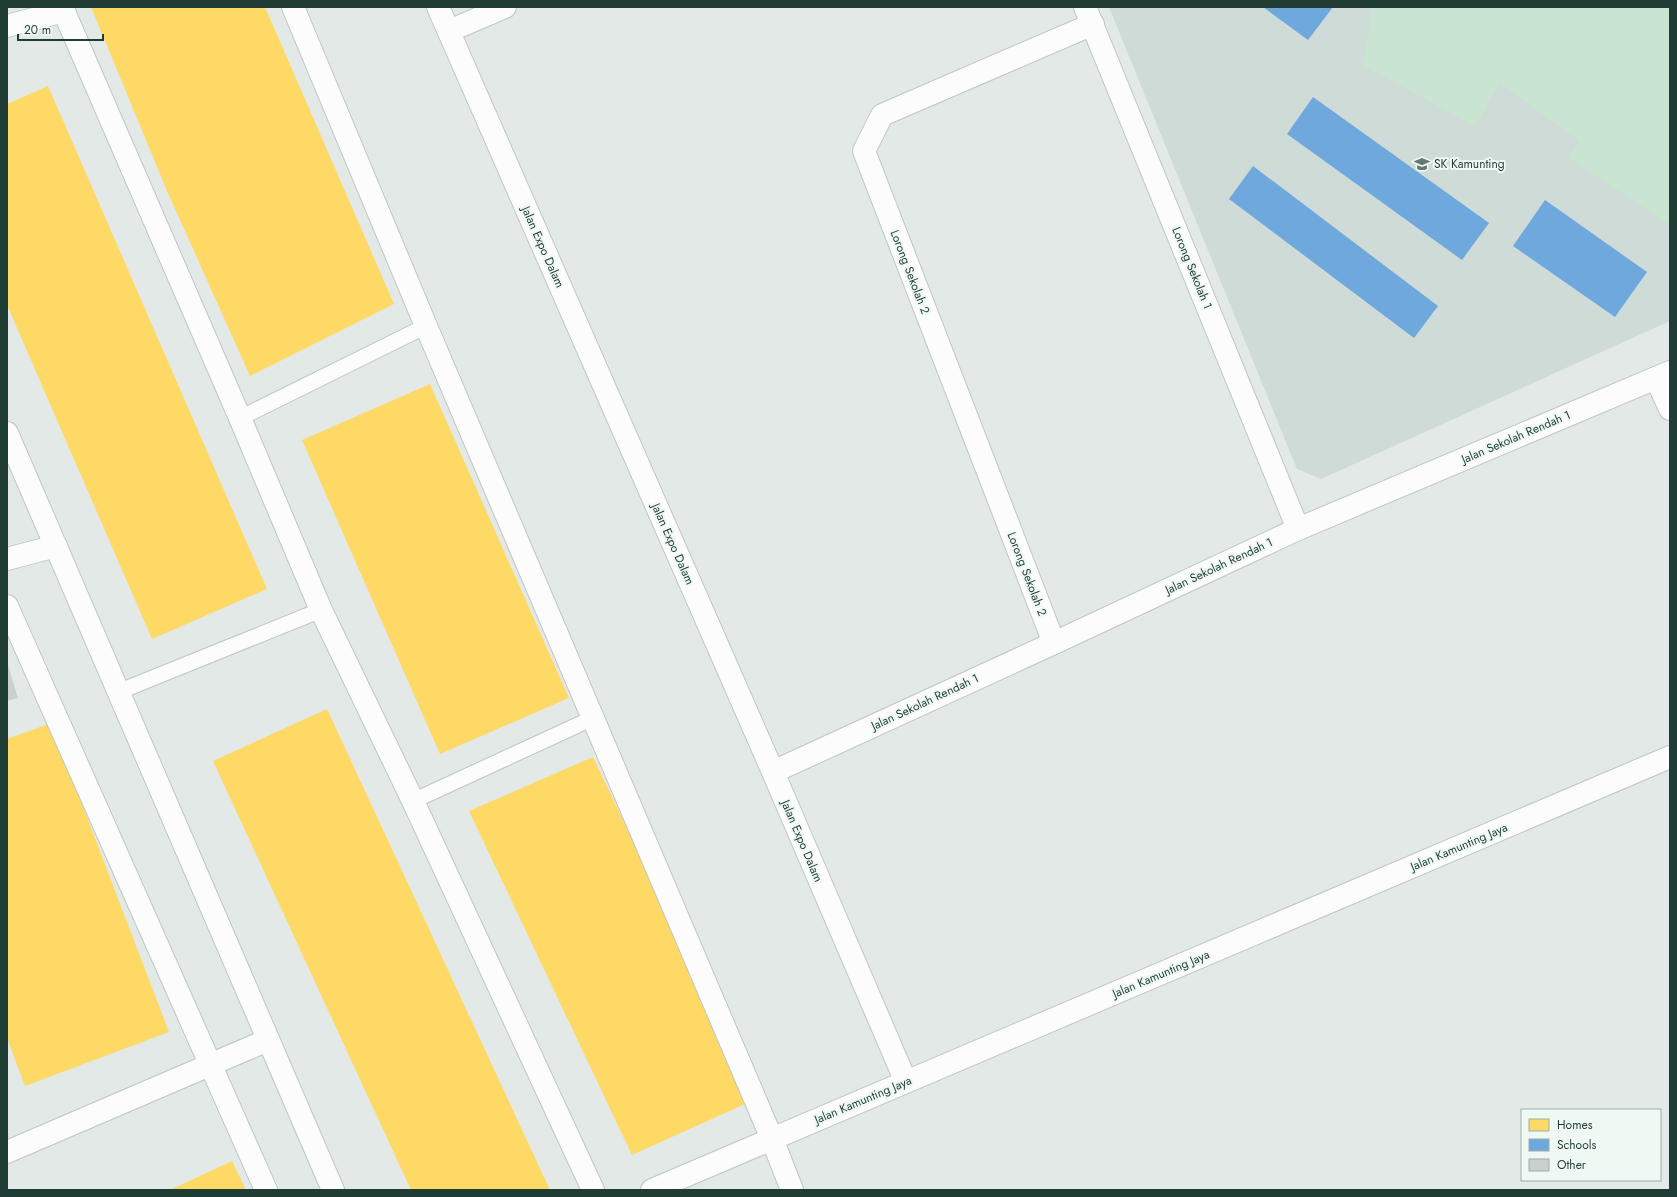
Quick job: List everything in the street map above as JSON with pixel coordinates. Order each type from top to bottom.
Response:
[{"type":"street","points":[[293,7],[426,326],[772,1139],[792,1190]]},
{"type":"street","name":"Jalan Expo Dalam","points":[[438,7],[773,772],[906,1082]]},
{"type":"street","points":[[449,31],[505,7]]},
{"type":"street","points":[[7,26],[63,9],[240,418],[321,610],[413,801],[593,1190]]},
{"type":"street","name":"Lorong Sekolah 1","points":[[1089,15],[1298,529]]},
{"type":"street","name":"Lorong Sekolah 2","points":[[1054,643],[864,151],[882,116],[1089,15]]},
{"type":"street","points":[[1663,375],[1670,409]]},
{"type":"street","name":"Jalan Sekolah Rendah 1","points":[[773,772],[1298,529],[1663,375]]},
{"type":"street","points":[[7,433],[333,1190]]},
{"type":"street","points":[[7,559],[56,546]]},
{"type":"street","points":[[7,606],[266,1190]]},
{"type":"street","name":"Jalan Kamunting Jaya","points":[[652,1190],[1670,757]]},
{"type":"street","points":[[7,1152],[268,1040]]},
{"type":"lane","points":[[240,418],[426,326]]},
{"type":"lane","points":[[118,692],[321,610]]},
{"type":"lane","points":[[413,801],[593,718]]},
{"type":"shaded area","name":"SK Kamunting","points":[[1109,7],[1670,7],[1670,321],[1321,479],[1297,469]]},
{"type":"green space","points":[[1372,7],[1670,7],[1670,225],[1569,158],[1579,141],[1500,83],[1475,126],[1363,65]]},
{"type":"building: Homes","points":[[91,7],[265,7],[394,304],[250,376],[167,191]]},
{"type":"building: Homes","points":[[48,86],[267,589],[152,639],[7,305],[7,104]]},
{"type":"building: Homes","points":[[430,384],[569,698],[440,754],[302,440]]},
{"type":"building: Homes","points":[[327,709],[550,1190],[411,1190],[213,761]]},
{"type":"building: Homes","points":[[51,723],[169,1032],[25,1086],[7,1038],[7,739]]},
{"type":"building: Homes","points":[[593,757],[756,1099],[632,1155],[469,811]]},
{"type":"building: Homes","points":[[232,1161],[246,1190],[170,1190]]},
{"type":"building: Schools","points":[[1263,7],[1333,7],[1308,40]]},
{"type":"building: Schools","points":[[1313,97],[1489,223],[1462,260],[1287,134]]},
{"type":"building: Schools","points":[[1253,166],[1438,306],[1414,338],[1229,199]]},
{"type":"building: Schools","points":[[1545,200],[1647,272],[1615,317],[1513,246]]},
{"type":"building: Other","points":[[7,662],[18,698],[7,701]]},
{"type":"place","name":"SK Kamunting","points":[[1422,164]]}]
